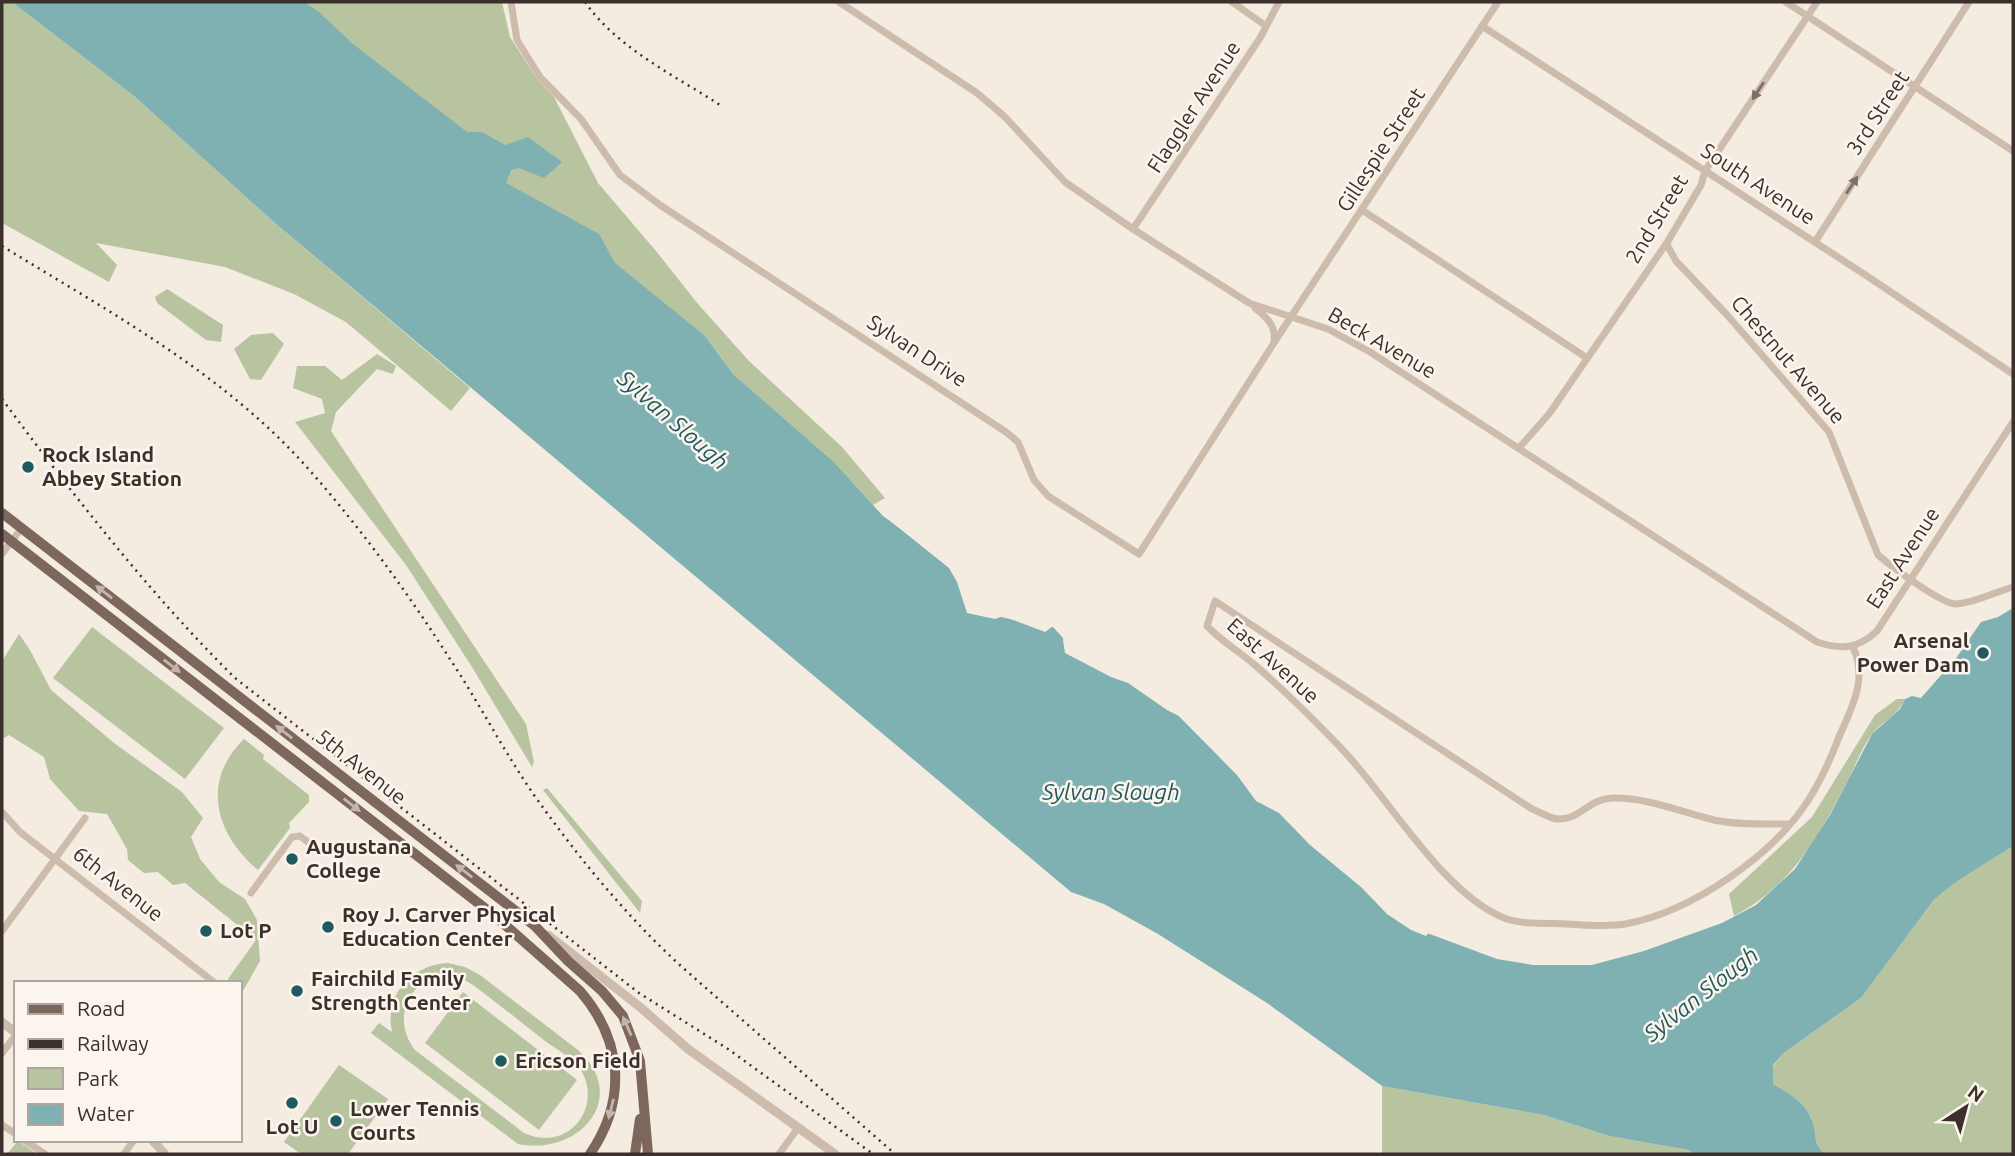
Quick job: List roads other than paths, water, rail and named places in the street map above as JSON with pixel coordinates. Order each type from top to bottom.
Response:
[{"type":"main road","name":"5th Avenue","points":[[2,513],[535,926],[623,1016],[640,1061],[644,1092]]},
{"type":"main road","name":"5th Avenue","points":[[6,538],[530,946],[574,985],[590,1003],[606,1030],[617,1074],[608,1124],[590,1154]]},
{"type":"main road","points":[[644,1092],[648,1154]]},
{"type":"main road","points":[[635,1154],[644,1092]]},
{"type":"street","name":"Sylvan Drive","points":[[511,2],[517,40],[540,76],[581,119],[612,166],[630,184],[1006,432],[1018,442],[1034,480],[1048,496],[1139,554],[1292,317]]},
{"type":"street","name":"Beck Avenue","points":[[839,2],[978,93],[1005,117],[1065,182],[1246,301],[1344,336],[1817,642],[1837,648],[1853,647]]},
{"type":"street","points":[[1232,2],[1266,26]]},
{"type":"street","name":"Flaggler Avenue","points":[[1133,229],[1253,49],[1279,2]]},
{"type":"street","name":"Gillespie Street","points":[[1292,317],[1498,2]]},
{"type":"street","points":[[1786,2],[2013,151]]},
{"type":"street","name":"2nd Street","points":[[1519,448],[1549,414],[1668,240],[1701,185],[1705,171],[1816,2]]},
{"type":"street","name":"3rd Street","points":[[1815,242],[1969,2]]},
{"type":"street","name":"South Avenue","points":[[1482,26],[2013,374]]},
{"type":"street","points":[[1362,210],[1587,358]]},
{"type":"street","name":"Chestnut Avenue","points":[[1668,240],[1667,245],[1676,261],[1829,432],[1878,555],[1948,603],[1970,601],[2013,587]]},
{"type":"street","points":[[1246,301],[1270,322],[1275,333],[1273,344]]},
{"type":"street","name":"East Avenue","points":[[1789,824],[1717,820],[1672,807],[1620,798],[1591,802],[1575,817],[1555,819],[1532,809],[1215,601],[1208,619],[1207,626],[1214,634],[1258,667],[1341,748],[1452,879],[1477,903],[1507,919],[1521,922],[1622,925],[1647,919],[1709,890],[1762,850],[1789,824],[1810,799],[1855,700],[1860,674],[1853,647],[1877,631],[2013,422]]},
{"type":"street","points":[[2,555],[6,538],[22,529]]},
{"type":"street","name":"6th Avenue","points":[[2,812],[20,832],[212,981]]},
{"type":"street","points":[[2,931],[85,818]]},
{"type":"street","points":[[251,893],[292,836],[300,835],[308,842]]},
{"type":"street","points":[[535,926],[570,950],[688,1049],[835,1154]]},
{"type":"street","points":[[2,1053],[14,1037]]},
{"type":"street","points":[[779,1154],[798,1128]]},
{"type":"street","points":[[27,1142],[45,1154]]},
{"type":"water","name":"Sylvan Slough","points":[[12,2],[304,2],[318,11],[353,44],[467,132],[482,132],[505,145],[528,137],[562,162],[544,178],[519,168],[511,170],[506,183],[599,234],[615,263],[705,336],[733,374],[834,462],[883,516],[936,553],[958,574],[972,610],[1053,627],[1063,638],[1068,651],[1133,683],[1179,716],[1259,797],[1294,821],[1322,852],[1373,894],[1427,933],[1497,959],[1533,965],[1592,965],[1644,951],[1722,923],[1756,905],[1795,869],[1830,815],[1872,734],[1900,709],[1905,699],[1912,696],[1921,698],[1957,657],[1981,622],[1998,617],[2013,608],[2013,846],[1961,879],[1933,901],[1861,998],[1785,1052],[1773,1065],[1773,1084],[1786,1091],[1807,1110],[1817,1143],[1825,1154],[1695,1154],[1688,1150],[1609,1136],[1544,1115],[1382,1086],[1267,1003],[1158,934],[1104,904],[1071,892],[275,223],[134,96]]},
{"type":"railway","points":[[585,2],[598,18],[630,47],[720,105]]},
{"type":"railway","points":[[2,246],[166,348],[243,406],[279,438],[331,495],[383,562],[459,673],[534,795],[604,885],[641,927],[682,967],[895,1154]]},
{"type":"railway","points":[[2,399],[113,543],[172,612],[235,678],[639,993],[728,1049],[873,1154]]},
{"type":"place","name":"Rock Island Abbey Station","points":[[28,467]]},
{"type":"place","name":"Arsenal Power Dam","points":[[1983,653]]},
{"type":"place","name":"Augustana College","points":[[292,859]]},
{"type":"place","name":"Roy J. Carver Physical Education Center","points":[[328,927]]},
{"type":"place","name":"Lot P","points":[[206,931]]},
{"type":"place","name":"Fairchild Family Strength Center","points":[[297,991]]},
{"type":"place","name":"Ericson Field","points":[[501,1061]]},
{"type":"place","name":"Lot U","points":[[292,1103]]},
{"type":"place","name":"Lower Tennis Courts","points":[[336,1121]]}]
